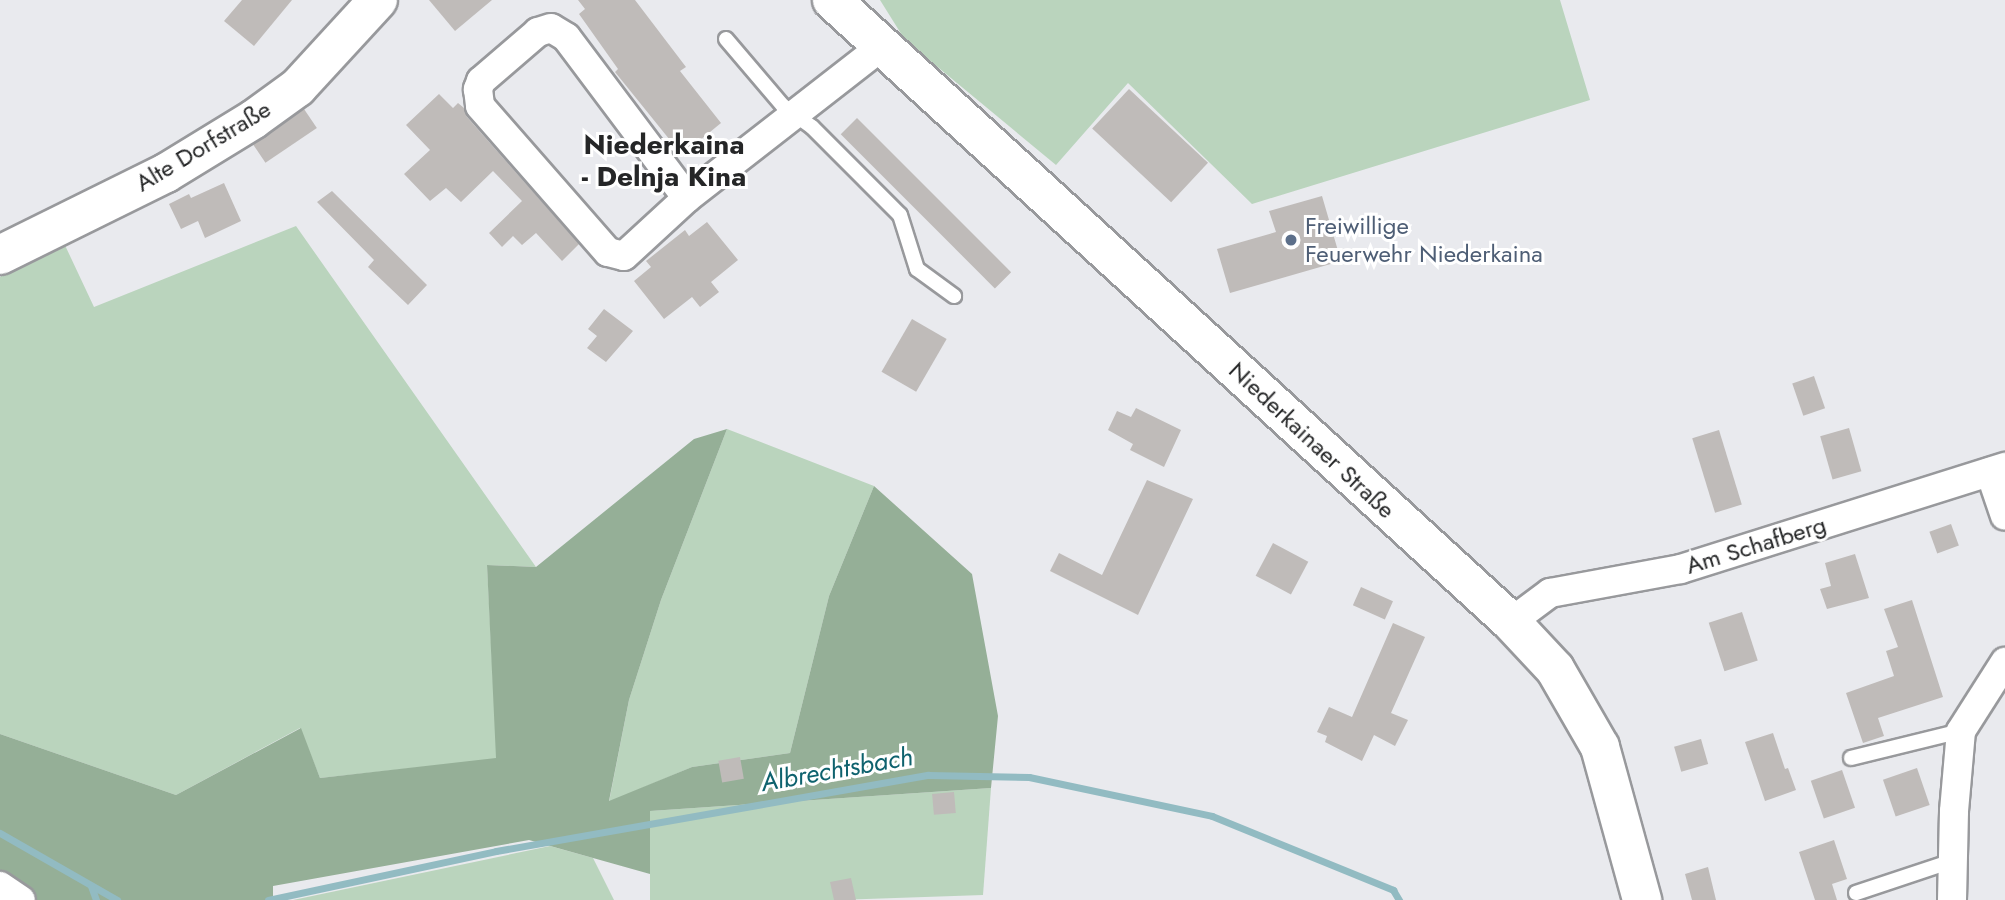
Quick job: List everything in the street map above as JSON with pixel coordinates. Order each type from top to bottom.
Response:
[{"type":"street","name":"Alte Dorfstraße","points":[[0,255],[166,173],[254,119],[298,87],[378,0]]},
{"type":"street","name":"Niederkainaer Straße","points":[[832,0],[1511,622],[1555,669],[1600,747],[1642,900]]},
{"type":"street","points":[[687,198],[566,37],[551,28],[538,32],[481,81],[478,89],[480,106],[608,251],[624,256],[687,198],[796,116],[882,46]]},
{"type":"street","points":[[1997,469],[2005,516]]},
{"type":"street","name":"Am Schafberg","points":[[1511,622],[1550,593],[1681,569],[1997,469]]},
{"type":"street","points":[[1952,900],[1961,731],[2005,663]]},
{"type":"street","points":[[0,886],[21,900]]},
{"type":"lane","points":[[726,39],[783,106],[812,127],[900,215],[917,269],[954,296]]},
{"type":"lane","points":[[1851,758],[1961,731]]},
{"type":"lane","points":[[1856,893],[1952,861]]},
{"type":"green space","points":[[880,0],[1560,0],[1590,100],[1252,204],[1128,83],[1056,165],[905,40]]},
{"type":"green space","points":[[296,226],[536,567],[487,565],[497,759],[320,778],[300,728],[176,795],[0,734],[0,277],[63,241],[94,307]]},
{"type":"green space","points":[[727,429],[874,486],[829,596],[790,753],[692,767],[609,802],[629,700],[661,600]]},
{"type":"green space","points":[[727,429],[661,600],[629,700],[609,801],[692,767],[790,753],[829,596],[874,486],[972,574],[998,716],[991,788],[650,811],[650,874],[529,840],[273,886],[273,900],[21,900],[0,885],[0,734],[176,795],[301,728],[320,778],[496,758],[487,565],[536,567],[694,439]]},
{"type":"green space","points":[[991,788],[983,895],[837,900],[650,900],[650,811]]},
{"type":"green space","points":[[550,846],[593,858],[614,900],[293,900]]},
{"type":"building","points":[[242,0],[292,0],[254,46],[224,21]]},
{"type":"building","points":[[429,0],[492,0],[455,31]]},
{"type":"building","points":[[578,0],[635,0],[686,67],[680,71],[721,123],[682,155],[615,72],[618,69],[579,14],[585,9]]},
{"type":"building","points":[[1129,89],[1208,163],[1171,202],[1092,128]]},
{"type":"building","points":[[439,94],[453,108],[458,103],[464,108],[467,117],[579,244],[562,261],[536,233],[522,245],[513,236],[502,247],[489,233],[522,201],[493,171],[461,202],[446,188],[430,201],[404,174],[430,150],[406,125]]},
{"type":"building","points":[[304,109],[317,128],[265,163],[253,144]]},
{"type":"building","points":[[857,118],[1011,272],[995,288],[841,134]]},
{"type":"building","points":[[224,183],[241,221],[205,238],[198,221],[181,229],[169,204],[189,194],[191,198]]},
{"type":"building","points":[[332,191],[427,285],[408,305],[368,267],[374,260],[317,202]]},
{"type":"building","name":"Freiwillige Feuerwehr Niederkaina","points":[[1322,196],[1341,261],[1230,293],[1217,249],[1276,232],[1269,211]]},
{"type":"building","points":[[707,222],[738,260],[711,282],[719,292],[700,307],[692,297],[664,319],[634,281],[651,267],[646,261],[685,230],[689,236]]},
{"type":"building","points":[[604,309],[633,331],[606,362],[587,348],[597,336],[588,329]]},
{"type":"building","points":[[912,319],[947,339],[916,392],[882,372]]},
{"type":"building","points":[[1814,376],[1825,408],[1803,416],[1792,383]]},
{"type":"building","points":[[1136,408],[1181,430],[1164,467],[1130,450],[1133,444],[1108,430],[1117,411],[1131,417]]},
{"type":"building","points":[[1849,428],[1861,471],[1833,480],[1820,436]]},
{"type":"building","points":[[1719,430],[1742,505],[1715,513],[1692,438]]},
{"type":"building","points":[[1147,480],[1193,499],[1138,615],[1050,571],[1059,553],[1102,575]]},
{"type":"building","points":[[1951,524],[1959,546],[1937,553],[1929,532]]},
{"type":"building","points":[[1273,543],[1308,562],[1291,594],[1256,576]]},
{"type":"building","points":[[1855,554],[1869,598],[1827,609],[1820,589],[1831,586],[1825,563]]},
{"type":"building","points":[[1361,587],[1393,601],[1385,620],[1353,605]]},
{"type":"building","points":[[1912,600],[1943,697],[1878,718],[1884,736],[1863,743],[1846,693],[1894,676],[1886,651],[1898,647],[1884,609]]},
{"type":"building","points":[[1742,612],[1758,661],[1724,671],[1709,623]]},
{"type":"building","points":[[1393,623],[1425,637],[1391,713],[1408,720],[1395,746],[1374,735],[1362,761],[1325,742],[1327,736],[1317,732],[1329,707],[1352,717]]},
{"type":"building","points":[[1773,733],[1785,769],[1788,768],[1796,790],[1765,801],[1745,742]]},
{"type":"building","points":[[1701,739],[1708,764],[1681,772],[1674,747]]},
{"type":"building","points":[[740,757],[744,779],[722,782],[718,761]]},
{"type":"building","points":[[1917,768],[1930,805],[1896,817],[1883,780]]},
{"type":"building","points":[[1842,770],[1855,808],[1824,819],[1811,781]]},
{"type":"building","points":[[954,792],[956,813],[934,815],[932,794]]},
{"type":"building","points":[[1834,840],[1847,879],[1832,884],[1837,900],[1815,900],[1799,852]]},
{"type":"building","points":[[1708,867],[1716,900],[1692,900],[1685,874]]},
{"type":"building","points":[[851,878],[856,900],[834,900],[830,882]]},
{"type":"waterway","name":"Albrechtsbach","points":[[268,900],[496,851],[928,775],[1029,777],[1212,816],[1393,890],[1399,900]]},
{"type":"waterway","name":"Albrechtsbach","points":[[0,833],[117,900]]},
{"type":"waterway","points":[[91,886],[96,900]]},
{"type":"place","name":"Freiwillige Feuerwehr Niederkaina","points":[[1291,240]]},
{"type":"district","name":"Niederkaina - Delnja Kina","points":[[664,161]]}]
